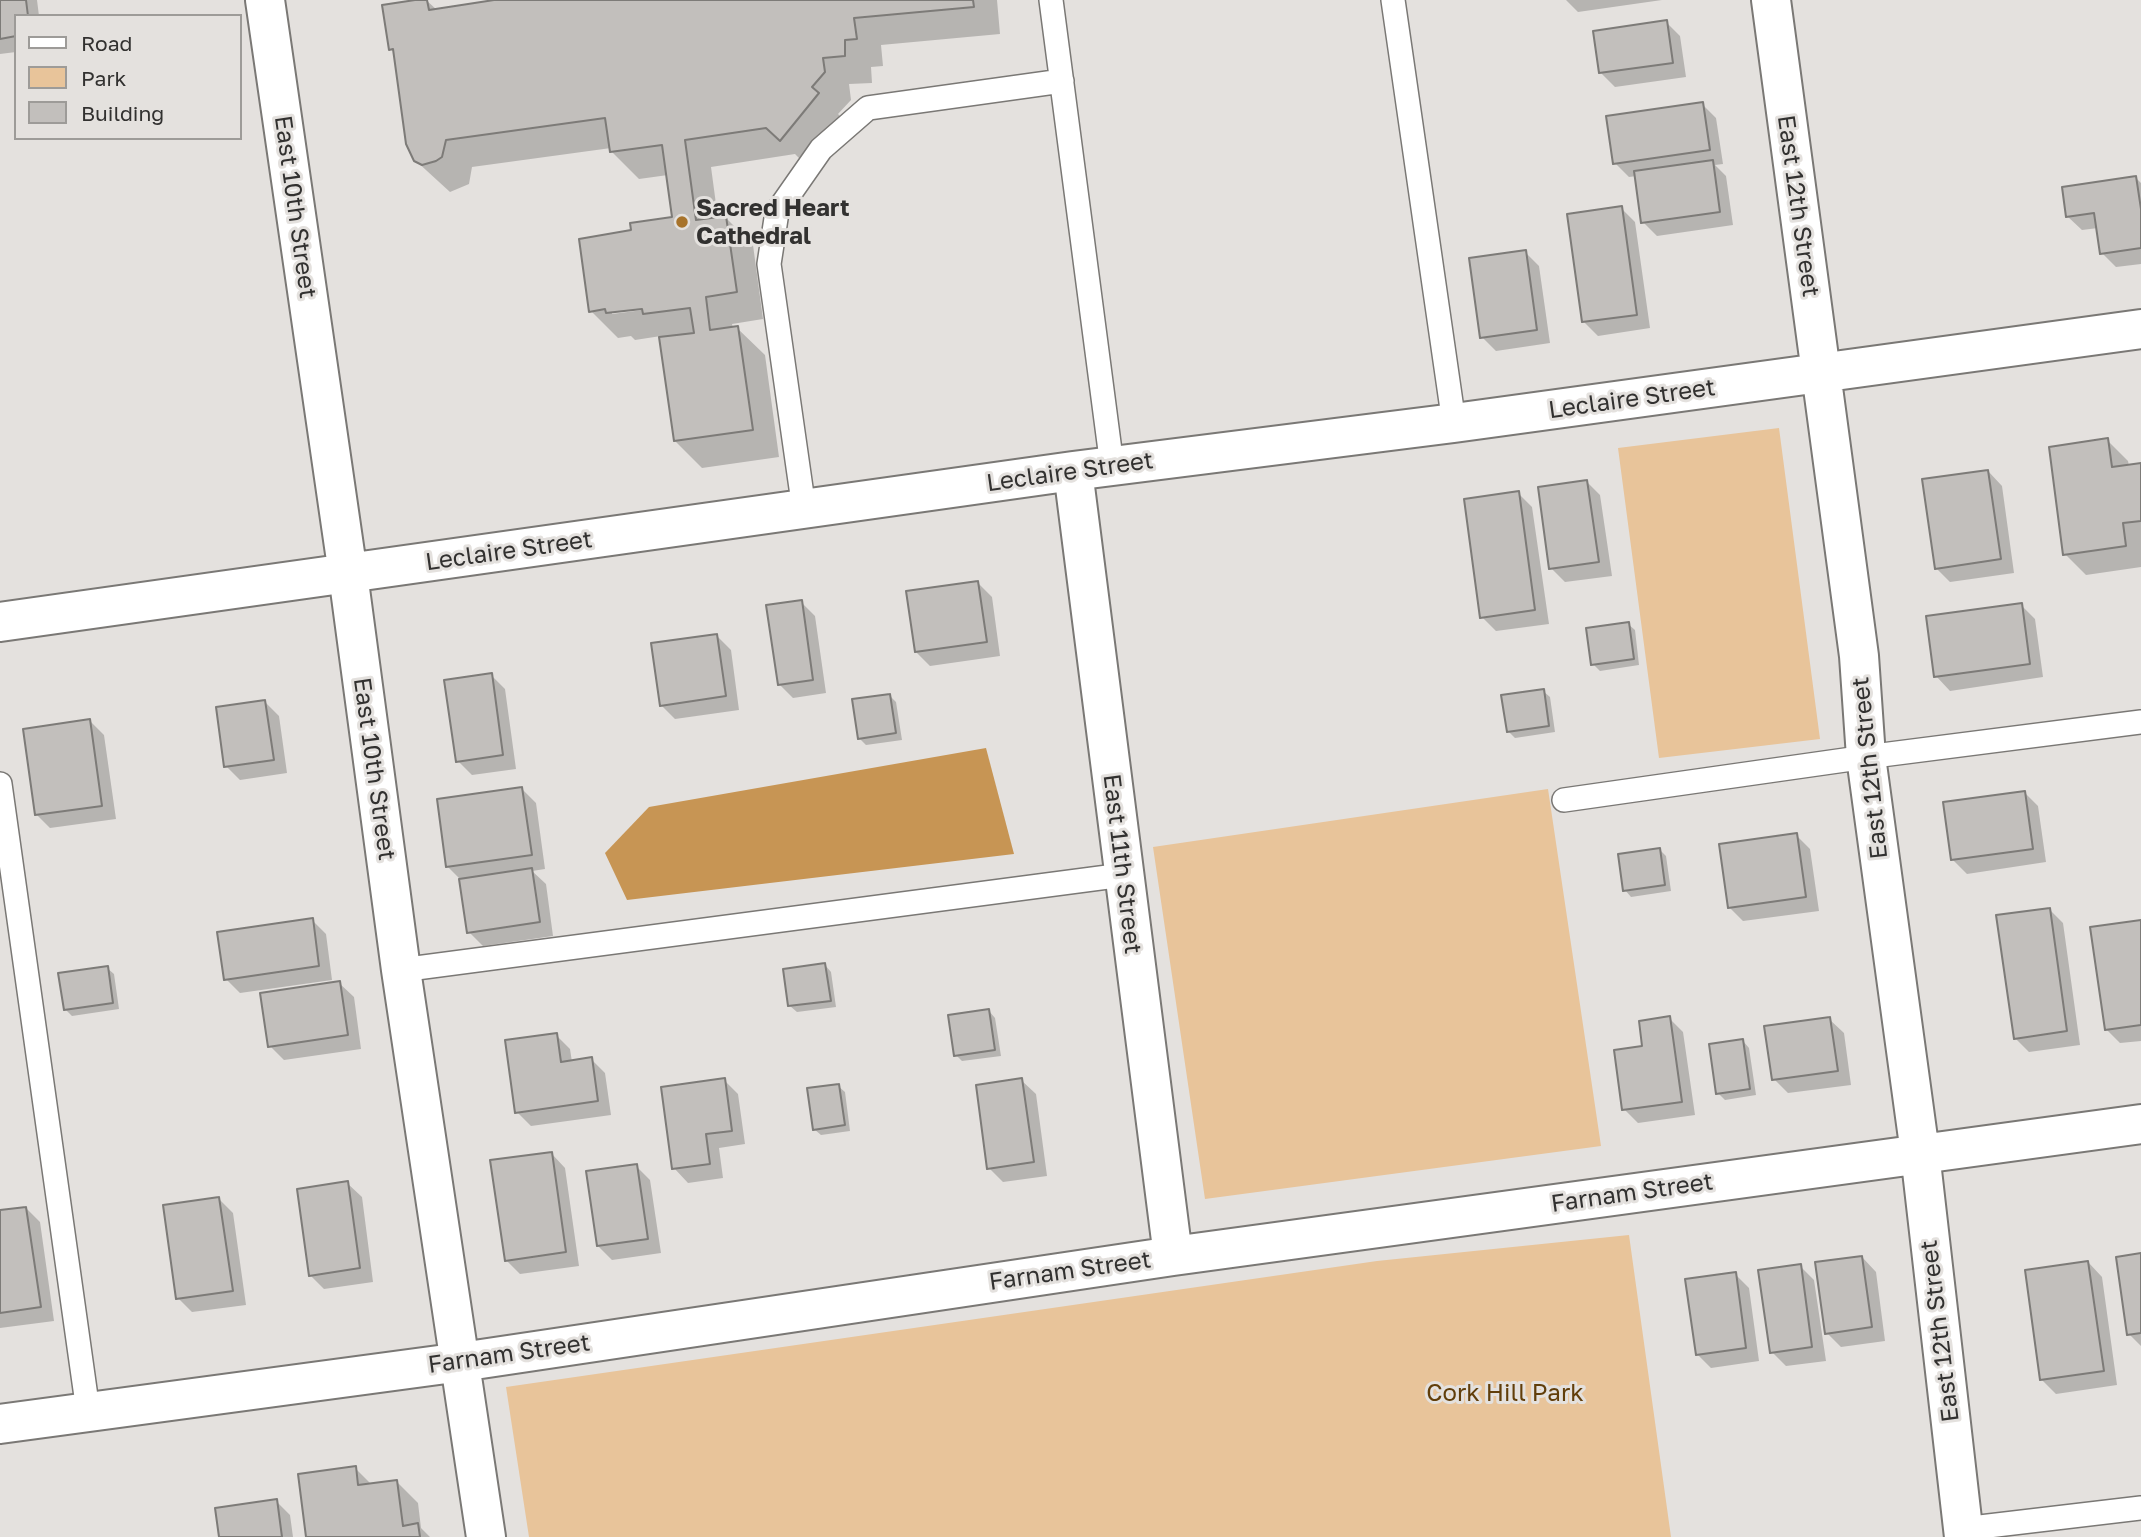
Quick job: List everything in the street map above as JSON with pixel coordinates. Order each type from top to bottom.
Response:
[{"type":"street","name":"East 10th Street","points":[[265,0],[348,574],[401,970],[486,1537]]},
{"type":"street","name":"East 12th Street","points":[[1771,0],[1859,656],[1866,757],[1920,1153],[1964,1533]]},
{"type":"street","name":"Leclaire Street","points":[[0,622],[1073,471],[1454,423],[2141,329]]},
{"type":"street","name":"East 11th Street","points":[[1073,471],[1173,1256]]},
{"type":"street","name":"Farnam Street","points":[[0,1424],[461,1362],[1173,1256],[2141,1124]]},
{"type":"lane","points":[[1051,0],[1112,466]]},
{"type":"lane","points":[[1393,0],[1454,423]]},
{"type":"lane","points":[[804,509],[769,264],[777,212],[821,149],[869,108],[1062,81]]},
{"type":"lane","points":[[1564,800],[1866,757],[2141,722]]},
{"type":"lane","points":[[0,784],[88,1412]]},
{"type":"lane","points":[[401,970],[1123,875]]},
{"type":"lane","points":[[1964,1533],[2141,1508]]},
{"type":"green space","points":[[1779,428],[1820,739],[1659,758],[1618,448]]},
{"type":"green space","points":[[1548,789],[1601,1146],[1205,1199],[1153,847]]},
{"type":"green space","name":"Cork Hill Park","points":[[1629,1235],[1671,1537],[529,1537],[506,1387],[1377,1261]]},
{"type":"shaded area","points":[[986,748],[1014,854],[627,900],[605,853],[649,807]]},
{"type":"building","points":[[0,0],[26,0],[28,14],[14,14],[14,36],[0,39]]},
{"type":"building","name":"Sacred Heart Cathedral","points":[[427,0],[429,10],[494,0],[973,0],[974,7],[854,18],[857,39],[845,40],[845,56],[823,58],[825,72],[812,87],[819,93],[780,141],[766,128],[685,140],[696,220],[726,216],[737,292],[706,297],[710,330],[738,326],[753,430],[674,441],[659,337],[694,333],[690,308],[643,314],[642,309],[589,312],[579,239],[631,230],[630,223],[672,217],[662,145],[610,152],[605,118],[446,140],[442,157],[436,161],[422,165],[414,161],[406,144],[393,49],[389,50],[382,5]]},
{"type":"building","points":[[1667,20],[1673,63],[1599,73],[1593,31]]},
{"type":"building","points":[[1703,102],[1710,150],[1613,164],[1606,116]]},
{"type":"building","points":[[1713,160],[1720,212],[1641,223],[1634,171]]},
{"type":"building","points":[[2136,176],[2141,209],[2141,248],[2100,254],[2094,213],[2066,217],[2062,187]]},
{"type":"building","points":[[1622,206],[1637,315],[1582,322],[1567,214]]},
{"type":"building","points":[[1526,250],[1537,330],[1480,338],[1469,258]]},
{"type":"building","points":[[2108,438],[2112,467],[2141,463],[2141,521],[2123,523],[2126,546],[2063,555],[2049,447]]},
{"type":"building","points":[[1988,470],[2001,559],[1935,569],[1922,479]]},
{"type":"building","points":[[1587,480],[1599,562],[1549,569],[1538,487]]},
{"type":"building","points":[[1519,491],[1535,610],[1480,618],[1464,499]]},
{"type":"building","points":[[978,581],[987,642],[915,652],[906,591]]},
{"type":"building","points":[[802,600],[813,680],[778,685],[766,605]]},
{"type":"building","points":[[2022,603],[2030,664],[1934,677],[1926,616]]},
{"type":"building","points":[[1629,622],[1634,659],[1591,665],[1586,628]]},
{"type":"building","points":[[717,634],[726,696],[660,706],[651,643]]},
{"type":"building","points":[[492,673],[503,755],[456,762],[444,680]]},
{"type":"building","points":[[1544,689],[1549,726],[1507,732],[1501,695]]},
{"type":"building","points":[[890,694],[896,733],[858,739],[852,699]]},
{"type":"building","points":[[265,700],[274,760],[224,767],[216,707]]},
{"type":"building","points":[[90,719],[102,806],[35,815],[23,729]]},
{"type":"building","points":[[522,787],[532,855],[446,867],[437,799]]},
{"type":"building","points":[[2025,791],[2033,849],[1951,860],[1943,802]]},
{"type":"building","points":[[1797,833],[1806,897],[1728,908],[1719,844]]},
{"type":"building","points":[[1660,848],[1665,885],[1623,891],[1618,854]]},
{"type":"building","points":[[532,868],[540,922],[467,933],[459,879]]},
{"type":"building","points":[[2050,908],[2067,1031],[2014,1039],[1996,915]]},
{"type":"building","points":[[313,918],[319,966],[224,980],[217,932]]},
{"type":"building","points":[[2141,920],[2141,1025],[2105,1030],[2090,927]]},
{"type":"building","points":[[825,963],[831,1001],[788,1006],[783,969]]},
{"type":"building","points":[[108,966],[113,1003],[64,1010],[58,973]]},
{"type":"building","points":[[340,981],[348,1035],[268,1047],[260,993]]},
{"type":"building","points":[[989,1009],[995,1050],[954,1056],[948,1015]]},
{"type":"building","points":[[1670,1016],[1682,1102],[1622,1110],[1614,1050],[1642,1046],[1639,1021]]},
{"type":"building","points":[[1830,1017],[1838,1071],[1772,1080],[1764,1026]]},
{"type":"building","points":[[557,1033],[561,1062],[592,1057],[598,1101],[515,1113],[505,1040]]},
{"type":"building","points":[[1743,1039],[1750,1089],[1716,1094],[1709,1044]]},
{"type":"building","points":[[725,1078],[732,1131],[706,1134],[710,1164],[672,1169],[661,1087]]},
{"type":"building","points":[[1022,1078],[1034,1162],[987,1169],[976,1085]]},
{"type":"building","points":[[839,1084],[845,1125],[813,1130],[807,1088]]},
{"type":"building","points":[[552,1152],[566,1252],[505,1261],[490,1160]]},
{"type":"building","points":[[637,1164],[648,1239],[597,1246],[586,1171]]},
{"type":"building","points":[[348,1181],[360,1268],[309,1276],[297,1189]]},
{"type":"building","points":[[219,1197],[233,1291],[176,1299],[163,1205]]},
{"type":"building","points":[[26,1207],[41,1307],[0,1313],[0,1210]]},
{"type":"building","points":[[2141,1253],[2141,1333],[2127,1335],[2116,1257]]},
{"type":"building","points":[[1862,1256],[1872,1327],[1825,1334],[1815,1262]]},
{"type":"building","points":[[2088,1261],[2104,1371],[2040,1380],[2025,1270]]},
{"type":"building","points":[[1801,1264],[1812,1347],[1770,1353],[1758,1270]]},
{"type":"building","points":[[1736,1272],[1746,1348],[1696,1355],[1685,1279]]},
{"type":"building","points":[[356,1466],[358,1485],[397,1480],[403,1526],[418,1523],[420,1537],[306,1537],[298,1474]]},
{"type":"building","points":[[277,1499],[282,1537],[219,1537],[215,1508]]},
{"type":"place","name":"Sacred Heart Cathedral","points":[[682,222]]}]
